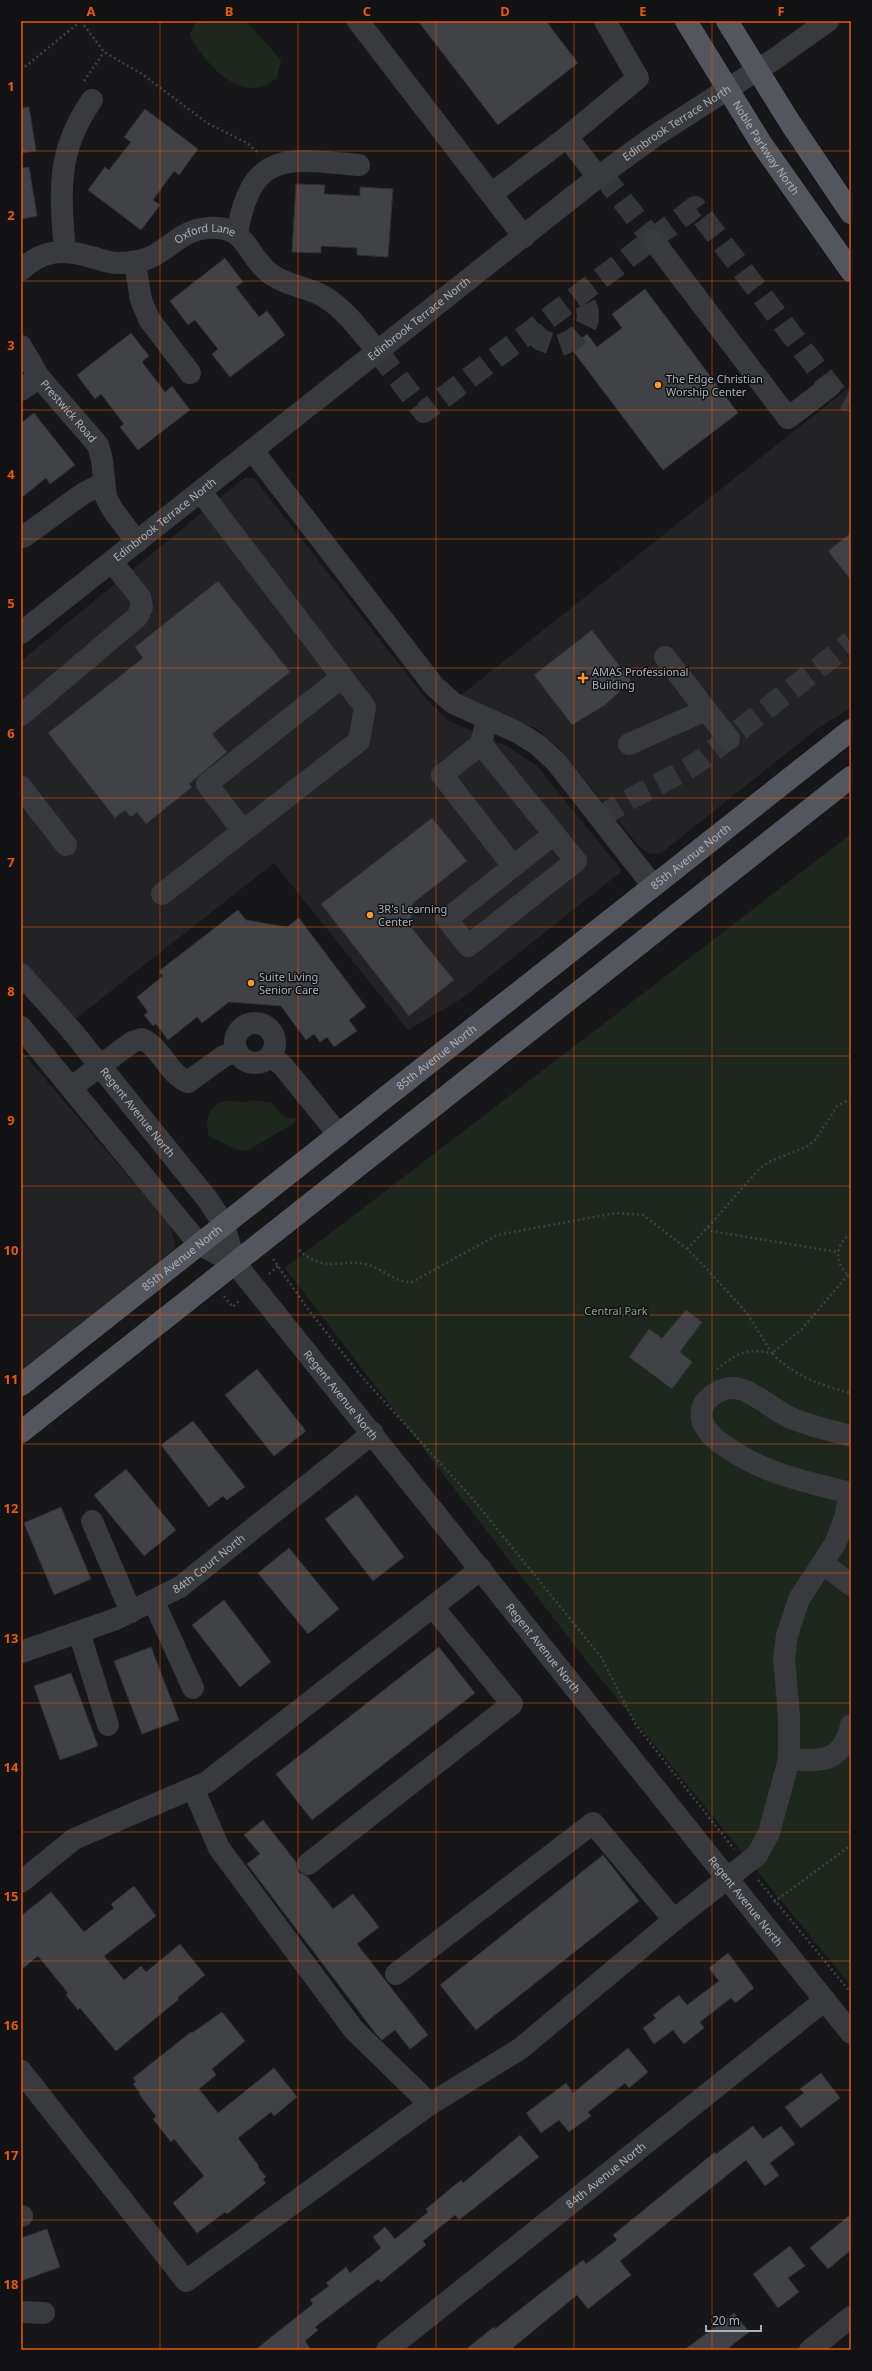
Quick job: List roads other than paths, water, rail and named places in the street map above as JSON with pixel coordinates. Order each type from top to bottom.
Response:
[{"type":"main road","name":"Noble Parkway North","points":[[686,21],[728,90],[796,194],[851,271]]},
{"type":"main road","points":[[728,21],[757,71],[851,213]]},
{"type":"main road","name":"85th Avenue North","points":[[21,1385],[851,730]]},
{"type":"main road","points":[[21,1432],[847,783]]},
{"type":"street","points":[[358,21],[524,237]]},
{"type":"street","points":[[491,194],[567,137],[638,78],[605,21]]},
{"type":"street","name":"Edinbrook Terrace North","points":[[21,633],[598,177],[656,135],[757,71],[828,21]]},
{"type":"street","points":[[65,251],[60,202],[63,173],[72,133],[92,100]]},
{"type":"street","points":[[567,137],[598,177]]},
{"type":"street","points":[[237,233],[241,211],[247,196],[259,176],[269,169],[285,161],[297,160],[359,165]]},
{"type":"street","name":"Oxford Lane","points":[[21,270],[33,260],[47,254],[65,251],[112,263],[135,262],[155,255],[190,231],[208,228],[224,228],[237,233],[272,275],[330,300],[342,310],[378,352]]},
{"type":"street","points":[[653,240],[788,418],[830,386]]},
{"type":"street","points":[[135,262],[141,300],[149,319],[190,373]]},
{"type":"street","name":"Prestwick Road","points":[[21,346],[39,377],[98,445],[102,460],[106,497],[112,509],[137,542]]},
{"type":"street","points":[[21,390],[39,377]]},
{"type":"street","points":[[253,450],[434,686],[453,703],[517,732],[538,745],[557,763],[653,886]]},
{"type":"street","points":[[23,537],[84,493],[104,483]]},
{"type":"street","points":[[162,894],[359,741],[365,707],[201,492]]},
{"type":"street","points":[[21,715],[137,617],[142,606],[140,597],[112,562]]},
{"type":"street","points":[[665,657],[729,739]]},
{"type":"street","points":[[243,831],[207,784],[342,677]]},
{"type":"street","points":[[629,744],[706,710]]},
{"type":"street","points":[[487,719],[481,744],[442,775],[513,866]]},
{"type":"street","points":[[481,744],[576,861],[468,946],[447,919],[554,834]]},
{"type":"street","points":[[21,787],[66,845]]},
{"type":"street","name":"Regent Avenue North","points":[[21,974],[44,997],[208,1200],[224,1225],[235,1263],[373,1433],[851,2033]]},
{"type":"street","points":[[256,1023],[269,1028],[273,1034],[275,1047],[271,1056],[262,1062],[255,1064],[243,1059],[237,1051],[235,1043],[240,1031],[250,1024],[256,1023]]},
{"type":"street","name":"Regent Avenue North","points":[[21,1027],[72,1087],[199,1244],[235,1263]]},
{"type":"street","points":[[72,1087],[132,1042],[142,1039],[152,1044],[179,1079],[188,1082],[224,1056],[237,1051]]},
{"type":"street","points":[[271,1056],[283,1066],[339,1135]]},
{"type":"street","points":[[21,2071],[186,2281],[430,2104],[520,2049],[674,1920],[757,1856],[769,1833],[788,1759],[789,1716],[784,1659],[788,1635],[799,1599],[824,1564],[841,1531],[851,1492],[793,1479],[760,1466],[738,1455],[710,1433],[703,1422],[704,1406],[712,1394],[726,1387],[741,1389],[789,1417],[851,1436]]},
{"type":"street","name":"84th Court North","points":[[21,1652],[131,1612],[154,1602],[180,1587],[373,1433]]},
{"type":"street","points":[[92,1521],[131,1612]]},
{"type":"street","points":[[824,1564],[851,1584]]},
{"type":"street","points":[[21,1882],[74,1840],[207,1782],[481,1569]]},
{"type":"street","points":[[154,1602],[193,1688]]},
{"type":"street","points":[[308,1864],[512,1704],[433,1607]]},
{"type":"street","points":[[79,1632],[108,1725]]},
{"type":"street","points":[[788,1759],[820,1760],[830,1757],[840,1751],[846,1742],[851,1725]]},
{"type":"street","points":[[193,1788],[219,1848],[354,2030],[430,2104]]},
{"type":"street","points":[[396,1974],[593,1823],[674,1920]]},
{"type":"street","name":"84th Avenue North","points":[[387,2350],[825,2000]]},
{"type":"street","points":[[21,2312],[44,2313]]},
{"type":"street","points":[[810,2350],[851,2317]]},
{"type":"tunnel","points":[[602,174],[653,240]]},
{"type":"tunnel","points":[[378,352],[424,412],[695,207],[837,395],[851,402]]},
{"type":"tunnel","points":[[532,331],[541,340],[558,346],[575,338],[581,332],[588,319],[588,312],[585,303],[579,295]]},
{"type":"tunnel","points":[[601,818],[626,801],[678,774],[704,758],[851,642]]},
{"type":"place","name":"The Edge Christian Worship Center","points":[[658,385]]},
{"type":"place","name":"AMAS Professional Building","points":[[583,678]]},
{"type":"place","name":"3R's Learning Center","points":[[370,915]]},
{"type":"place","name":"Suite Living Senior Care","points":[[251,983]]},
{"type":"park label","name":"Central Park","points":[[616,1311]]}]
